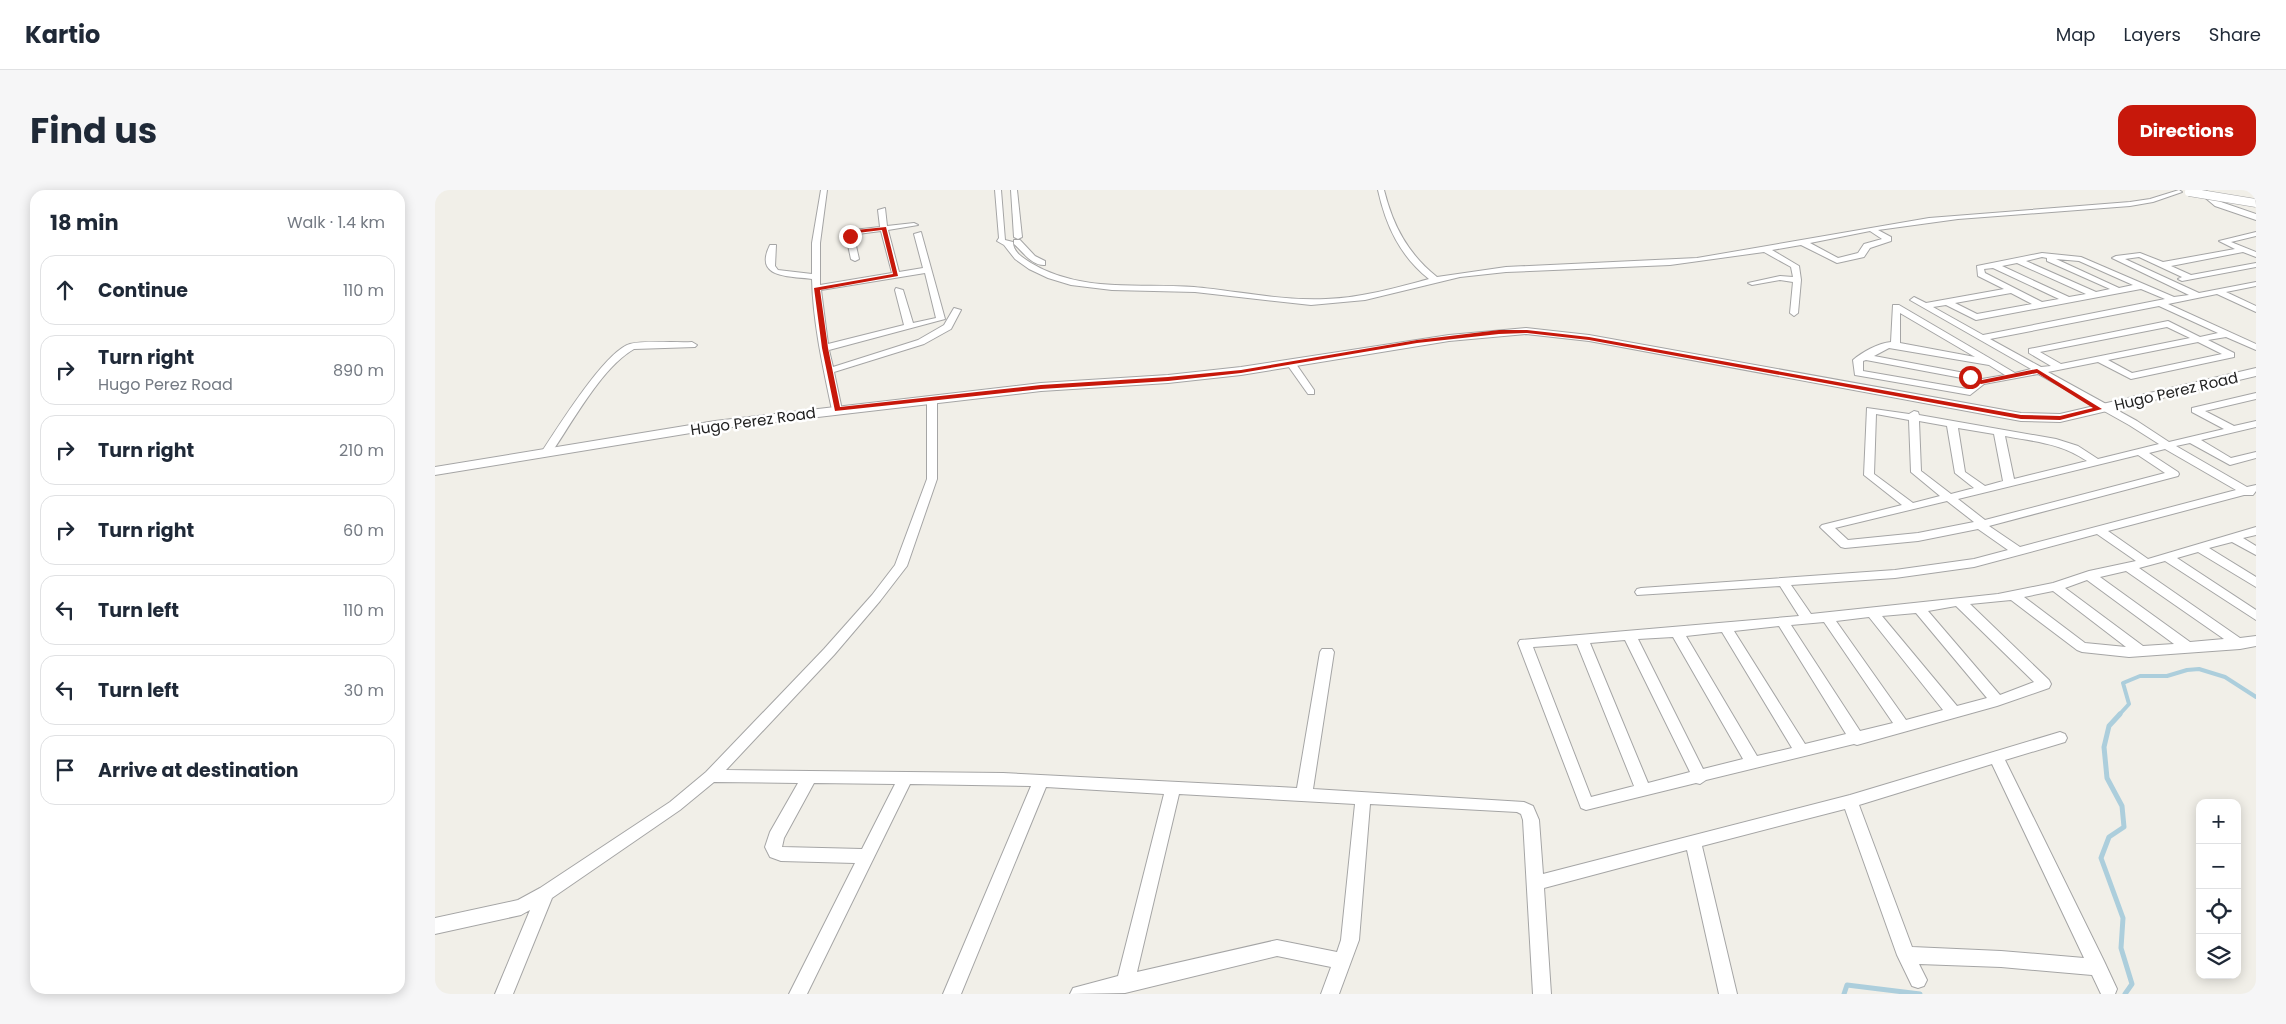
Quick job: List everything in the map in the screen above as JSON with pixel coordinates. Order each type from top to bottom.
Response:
[{"type":"street","points":[[824,190],[816,243],[817,288],[825,348],[837,410]]},
{"type":"street","points":[[998,190],[1011,240]]},
{"type":"street","points":[[1014,190],[1012,252],[1021,261],[1043,273],[1064,280],[1102,287],[1184,289],[1290,302],[1358,299],[1431,277],[1492,266],[1662,259],[1761,245],[1922,216],[2127,200],[2159,192],[2189,192],[2256,204]]},
{"type":"street","points":[[1381,190],[1384,205],[1399,243],[1431,277]]},
{"type":"street","points":[[2200,190],[2207,198],[2256,218]]},
{"type":"street","points":[[1431,277],[1482,272],[1665,263],[1766,250],[1873,229],[1985,214],[2130,204],[2151,201],[2179,192]]},
{"type":"street","points":[[882,210],[884,228],[896,275]]},
{"type":"street","points":[[855,259],[850,236],[856,232],[914,225]]},
{"type":"street","points":[[1804,243],[1837,261],[1861,255],[1867,246],[1888,239],[1873,229]]},
{"type":"street","points":[[825,348],[941,319],[918,234]]},
{"type":"street","points":[[2256,234],[2223,241],[2256,255]]},
{"type":"street","points":[[2242,237],[2256,242]]},
{"type":"street","points":[[773,247],[770,255],[771,267],[777,272],[817,277]]},
{"type":"street","points":[[1766,250],[1795,266],[1797,280],[1794,314]]},
{"type":"street","points":[[2162,265],[2242,250]]},
{"type":"street","points":[[2042,255],[2118,290]]},
{"type":"street","points":[[2041,304],[1981,274],[1980,268],[2042,255],[2081,259],[2173,300]]},
{"type":"street","points":[[2189,277],[2140,255],[2116,258],[2197,296]]},
{"type":"street","points":[[2018,260],[2093,294]]},
{"type":"street","points":[[1994,264],[2066,299]]},
{"type":"street","points":[[2166,282],[2256,265]]},
{"type":"street","points":[[817,288],[928,270]]},
{"type":"street","points":[[1752,283],[1779,278],[1797,280]]},
{"type":"street","points":[[1980,338],[2256,284]]},
{"type":"street","points":[[1949,303],[1976,317],[2141,286]]},
{"type":"street","points":[[899,290],[909,326]]},
{"type":"street","points":[[1925,306],[2013,290]]},
{"type":"street","points":[[2217,292],[2256,309]]},
{"type":"street","points":[[1914,300],[2253,492]]},
{"type":"street","points":[[2160,303],[2256,347]]},
{"type":"street","points":[[1895,346],[1896,307],[2014,376]]},
{"type":"street","points":[[829,371],[921,342],[948,327],[957,310]]},
{"type":"street","points":[[2060,367],[2032,350],[2168,324],[2231,355],[2131,376],[2100,359]]},
{"type":"street","points":[[1933,328],[1933,352]]},
{"type":"street","name":"Hugo Perez Road","points":[[435,472],[715,425],[1041,387],[1177,378],[1291,363],[1425,340],[1499,332],[1542,332],[1589,338],[2021,417],[2060,418],[2256,372]]},
{"type":"street","points":[[1991,363],[1887,345],[1862,356],[1858,360],[1857,374],[1970,392],[1974,386],[1981,382],[2227,334]]},
{"type":"street","points":[[546,453],[610,363],[625,348],[632,346],[692,345]]},
{"type":"street","points":[[1862,356],[1970,377],[1981,382]]},
{"type":"street","points":[[1291,363],[1311,392]]},
{"type":"street","points":[[2233,429],[2196,410],[2256,396]]},
{"type":"street","points":[[435,926],[521,907],[546,894],[675,806],[711,776],[829,652],[901,566],[932,479],[932,399]]},
{"type":"street","points":[[1911,507],[1869,476],[1871,410],[1914,415],[1952,424],[2064,444],[2096,462]]},
{"type":"street","points":[[1914,415],[1916,472],[2019,552]]},
{"type":"street","points":[[1952,424],[1960,473],[1983,489]]},
{"type":"street","points":[[2140,452],[2175,474],[1981,524],[1918,537],[1845,544],[1826,527],[2256,424]]},
{"type":"street","points":[[1999,433],[2009,483]]},
{"type":"street","points":[[2191,439],[2230,462],[2256,455]]},
{"type":"street","points":[[1641,592],[1895,574],[1974,563],[2253,492]]},
{"type":"street","points":[[2101,531],[2146,563]]},
{"type":"street","points":[[1959,601],[2044,684],[1997,701],[1857,739],[1586,804],[1525,643],[1726,628],[1919,608],[1959,601],[2014,596],[2055,587],[2089,575],[2146,563],[2256,531]]},
{"type":"street","points":[[2236,538],[2256,551]]},
{"type":"street","points":[[2200,548],[2256,583]]},
{"type":"street","points":[[2167,557],[2256,616]]},
{"type":"street","points":[[2127,566],[2240,644]]},
{"type":"street","points":[[2089,575],[2186,646]]},
{"type":"street","points":[[1783,582],[1808,620]]},
{"type":"street","points":[[2055,587],[2140,651]]},
{"type":"street","points":[[2014,596],[2082,647],[2129,652],[2186,646],[2240,644],[2256,641]]},
{"type":"street","points":[[1919,608],[1997,701]]},
{"type":"street","points":[[1873,613],[1953,712]]},
{"type":"street","points":[[1828,618],[1903,726]]},
{"type":"street","points":[[1783,622],[1857,739]]},
{"type":"street","points":[[1726,628],[1802,752]]},
{"type":"street","points":[[1677,632],[1753,764]]},
{"type":"street","points":[[1629,635],[1700,778]]},
{"type":"street","points":[[1581,638],[1643,790]]},
{"type":"street","points":[[1305,795],[1327,652]]},
{"type":"street","points":[[1535,883],[1850,801],[2060,738]]},
{"type":"street","points":[[1996,758],[2108,989]]},
{"type":"street","points":[[711,776],[1041,781],[1519,806],[1527,810],[1531,820],[1542,994]]},
{"type":"street","points":[[810,776],[776,837],[773,846],[776,852],[781,854],[865,856]]},
{"type":"street","points":[[798,994],[865,856],[906,778]]},
{"type":"street","points":[[952,994],[1041,781]]},
{"type":"street","points":[[1125,984],[1173,788]]},
{"type":"street","points":[[1330,994],[1351,940],[1363,798]]},
{"type":"street","points":[[1850,801],[1906,955],[1918,980]]},
{"type":"street","points":[[1693,842],[1728,994]]},
{"type":"street","points":[[504,994],[546,894]]},
{"type":"street","points":[[1079,994],[1277,948],[1343,960]]},
{"type":"street","points":[[1906,955],[2001,959],[2098,967]]},
{"type":"waterway","points":[[2119,715],[2129,704],[2123,683],[2140,676],[2167,676],[2187,670],[2199,669],[2225,677],[2256,697]]},
{"type":"waterway","points":[[2120,714],[2109,726],[2104,747],[2107,778],[2122,806],[2124,827],[2109,837],[2101,858],[2123,918],[2121,948],[2132,984],[2125,994]]},
{"type":"waterway","points":[[1844,994],[1847,985],[1920,994]]},
{"type":"route","points":[[850,236],[856,232],[884,228],[896,275],[817,288],[825,348],[837,410],[1041,387],[1168,379],[1241,371],[1417,342],[1499,332],[1527,331],[1589,338],[1994,414],[2060,418],[2099,409],[2052,382],[2037,371],[1981,382],[1970,377]]}]
